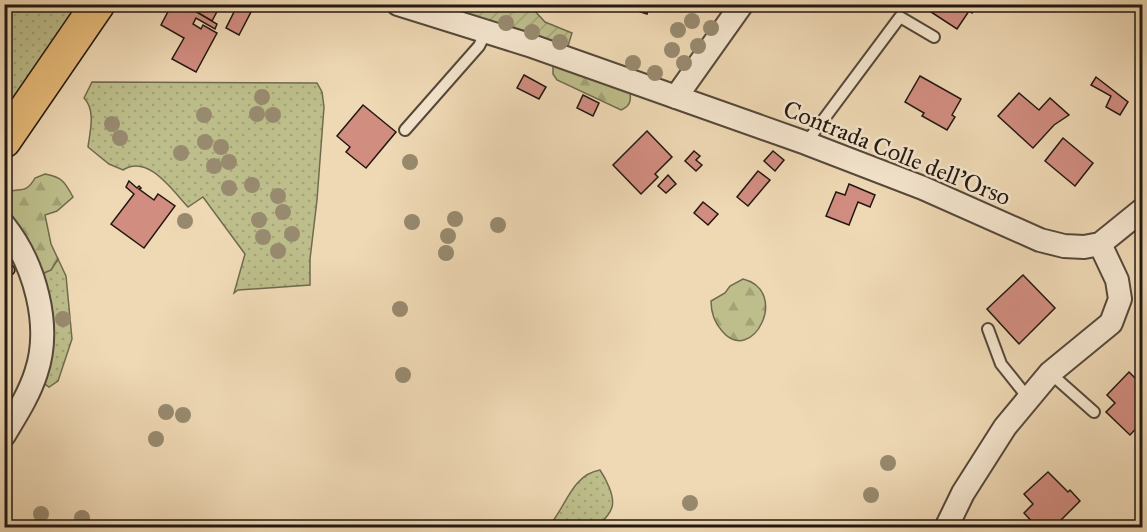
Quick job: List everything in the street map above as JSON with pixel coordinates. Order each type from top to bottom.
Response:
[{"type":"main road","points":[[4,141],[98,4]]},
{"type":"street","name":"Contrada Colle dell'Orso","points":[[398,4],[486,32],[806,143],[922,188],[1040,240],[1064,246],[1084,247],[1100,244]]},
{"type":"street","points":[[676,97],[742,4]]},
{"type":"street","points":[[946,528],[963,493],[1005,428],[1050,374],[1111,323],[1120,299],[1117,280],[1100,244],[1143,210]]},
{"type":"street","points":[[4,225],[13,236],[36,287],[41,319],[42,348],[36,373],[4,435]]},
{"type":"lane","points":[[806,143],[900,17],[934,37]]},
{"type":"lane","points":[[405,130],[479,46],[486,32]]},
{"type":"lane","points":[[988,329],[1001,364],[1029,399]]},
{"type":"lane","points":[[1050,374],[1094,412]]},
{"type":"green space","points":[[5,5],[83,5],[5,115]]},
{"type":"green space","points":[[463,5],[534,5],[533,9],[545,22],[572,33],[567,49],[458,15]]},
{"type":"green space","points":[[557,61],[630,90],[629,105],[621,110],[557,80],[553,74],[553,67]]},
{"type":"green space","points":[[92,82],[317,83],[322,92],[324,107],[310,259],[310,285],[238,290],[234,293],[245,254],[203,197],[188,207],[159,176],[150,170],[132,166],[123,170],[109,164],[88,147],[91,115],[84,98]]},
{"type":"green space","points":[[45,174],[62,181],[73,197],[57,211],[45,215],[51,244],[58,259],[51,270],[39,275],[5,212],[4,193],[25,189],[35,178]]},
{"type":"green space","points":[[58,259],[66,276],[72,339],[58,381],[49,387],[42,382],[39,275],[51,270]]},
{"type":"green space","points":[[743,279],[757,286],[764,297],[765,310],[762,323],[754,334],[745,340],[733,340],[717,324],[712,313],[711,301]]},
{"type":"green space","points":[[600,470],[613,503],[608,516],[597,527],[548,527],[582,478]]},
{"type":"building","points":[[172,4],[183,4],[217,24],[215,29],[196,18],[193,24],[201,29],[203,25],[217,33],[196,72],[172,59],[184,38],[161,25]]},
{"type":"building","points":[[183,4],[221,4],[212,21]]},
{"type":"building","points":[[238,4],[252,10],[239,35],[226,28]]},
{"type":"building","points":[[617,4],[650,4],[647,14]]},
{"type":"building","points":[[926,4],[977,4],[972,13],[969,11],[957,29],[931,12],[933,9]]},
{"type":"building","points":[[524,75],[546,87],[539,99],[517,88]]},
{"type":"building","points":[[920,76],[961,99],[952,115],[955,117],[947,130],[922,116],[924,113],[905,102]]},
{"type":"building","points":[[1096,77],[1128,102],[1120,115],[1106,107],[1111,96],[1091,85]]},
{"type":"building","points":[[1019,93],[1039,110],[1050,98],[1069,115],[1054,125],[1033,148],[998,116]]},
{"type":"building","points":[[583,95],[599,103],[593,116],[577,108]]},
{"type":"building","points":[[363,105],[396,132],[366,168],[346,152],[350,147],[337,136]]},
{"type":"building","points":[[647,131],[672,157],[655,174],[658,177],[641,194],[613,165]]},
{"type":"building","points":[[1063,138],[1093,163],[1075,186],[1045,161]]},
{"type":"building","points":[[694,151],[700,156],[696,160],[702,165],[696,171],[685,161]]},
{"type":"building","points":[[773,151],[784,160],[775,171],[764,161]]},
{"type":"building","points":[[758,171],[770,180],[748,206],[737,197]]},
{"type":"building","points":[[668,175],[676,184],[666,193],[658,186]]},
{"type":"building","points":[[129,181],[137,188],[139,186],[141,188],[139,189],[154,200],[158,194],[175,206],[144,248],[111,224],[134,194],[126,187]]},
{"type":"building","points":[[849,184],[875,195],[870,207],[858,202],[849,225],[826,216],[836,192],[845,195]]},
{"type":"building","points":[[703,202],[718,214],[708,225],[694,213]]},
{"type":"building","points":[[10,265],[15,270],[10,275],[5,270]]},
{"type":"building","points":[[1023,275],[1055,308],[1019,344],[987,309]]},
{"type":"building","points":[[1129,372],[1142,385],[1142,422],[1130,435],[1106,412],[1115,403],[1107,395]]},
{"type":"building","points":[[1048,472],[1080,501],[1053,528],[1038,528],[1024,513],[1033,504],[1024,494]]}]
